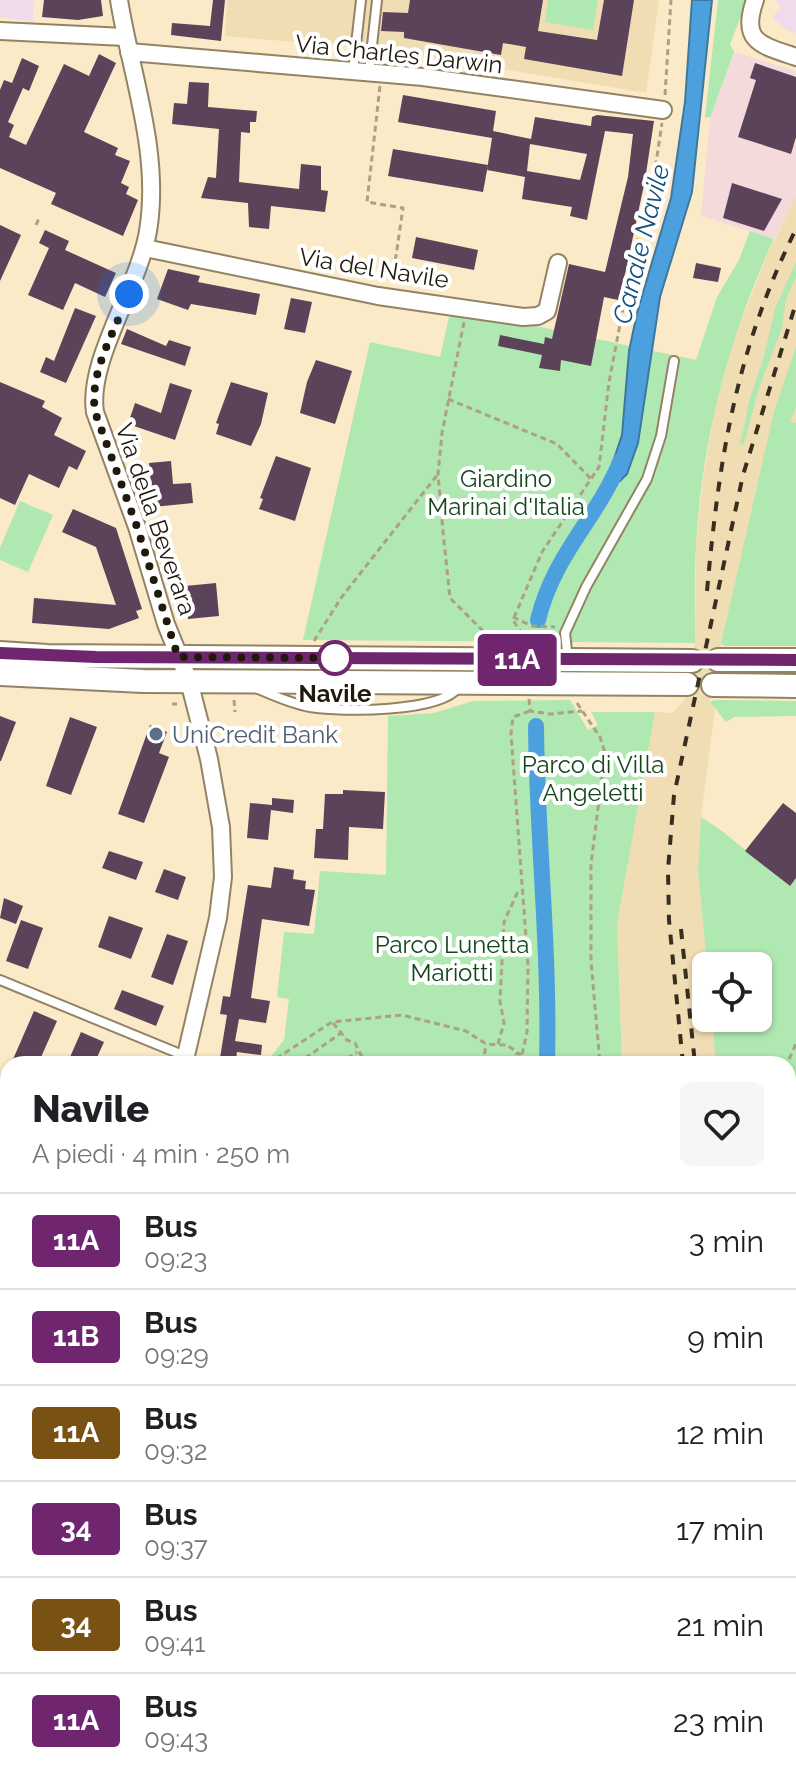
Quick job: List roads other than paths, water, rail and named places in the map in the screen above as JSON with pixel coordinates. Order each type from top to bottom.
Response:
[{"type":"main road","points":[[0,653],[692,661]]},
{"type":"main road","points":[[718,660],[796,660]]},
{"type":"main road","points":[[0,674],[189,681],[236,687],[462,683],[687,684]]},
{"type":"main road","points":[[713,685],[796,686]]},
{"type":"street","name":"Via della Beverara","points":[[119,0],[149,162],[150,210],[145,248],[92,395],[95,412],[137,527],[178,657],[189,681],[209,759],[223,861],[218,918],[186,1056]]},
{"type":"street","points":[[755,0],[748,21],[752,36],[762,44],[796,57]]},
{"type":"street","name":"Via Charles Darwin","points":[[0,31],[368,74],[423,77],[663,110]]},
{"type":"street","name":"Via del Navile","points":[[145,248],[390,298],[523,317],[538,316],[547,311],[558,263]]},
{"type":"lane","points":[[361,0],[368,74]]},
{"type":"lane","points":[[368,74],[377,0]]},
{"type":"lane","points":[[568,660],[565,648],[568,628],[586,587],[647,479],[661,436],[674,361]]},
{"type":"lane","name":"Via della Beverara","points":[[0,980],[176,1056]]},
{"type":"water","points":[[692,0],[712,0],[692,192],[660,297],[638,443],[627,474],[620,481],[609,474],[622,435],[629,351],[637,313],[671,198],[685,102]]},
{"type":"waterway","name":"Canale Navile","points":[[538,620],[554,575],[600,501],[621,460]]},
{"type":"waterway","name":"Canale Navile","points":[[536,726],[547,979],[547,1056]]},
{"type":"railway","points":[[707,591],[718,495],[734,406],[758,318],[796,229]]},
{"type":"railway","points":[[682,1056],[669,920],[668,870],[674,795],[743,475],[796,303]]},
{"type":"railway","points":[[681,929],[694,1056]]},
{"type":"place","name":"Navile","points":[[335,658]]},
{"type":"place","name":"UniCredit Bank","points":[[156,734]]},
{"type":"park label","name":"Giardino Marinai d'Italia","points":[[506,492]]},
{"type":"park label","name":"Parco di Villa Angeletti","points":[[593,778]]},
{"type":"park label","name":"Parco Lunetta Mariotti","points":[[452,958]]}]
